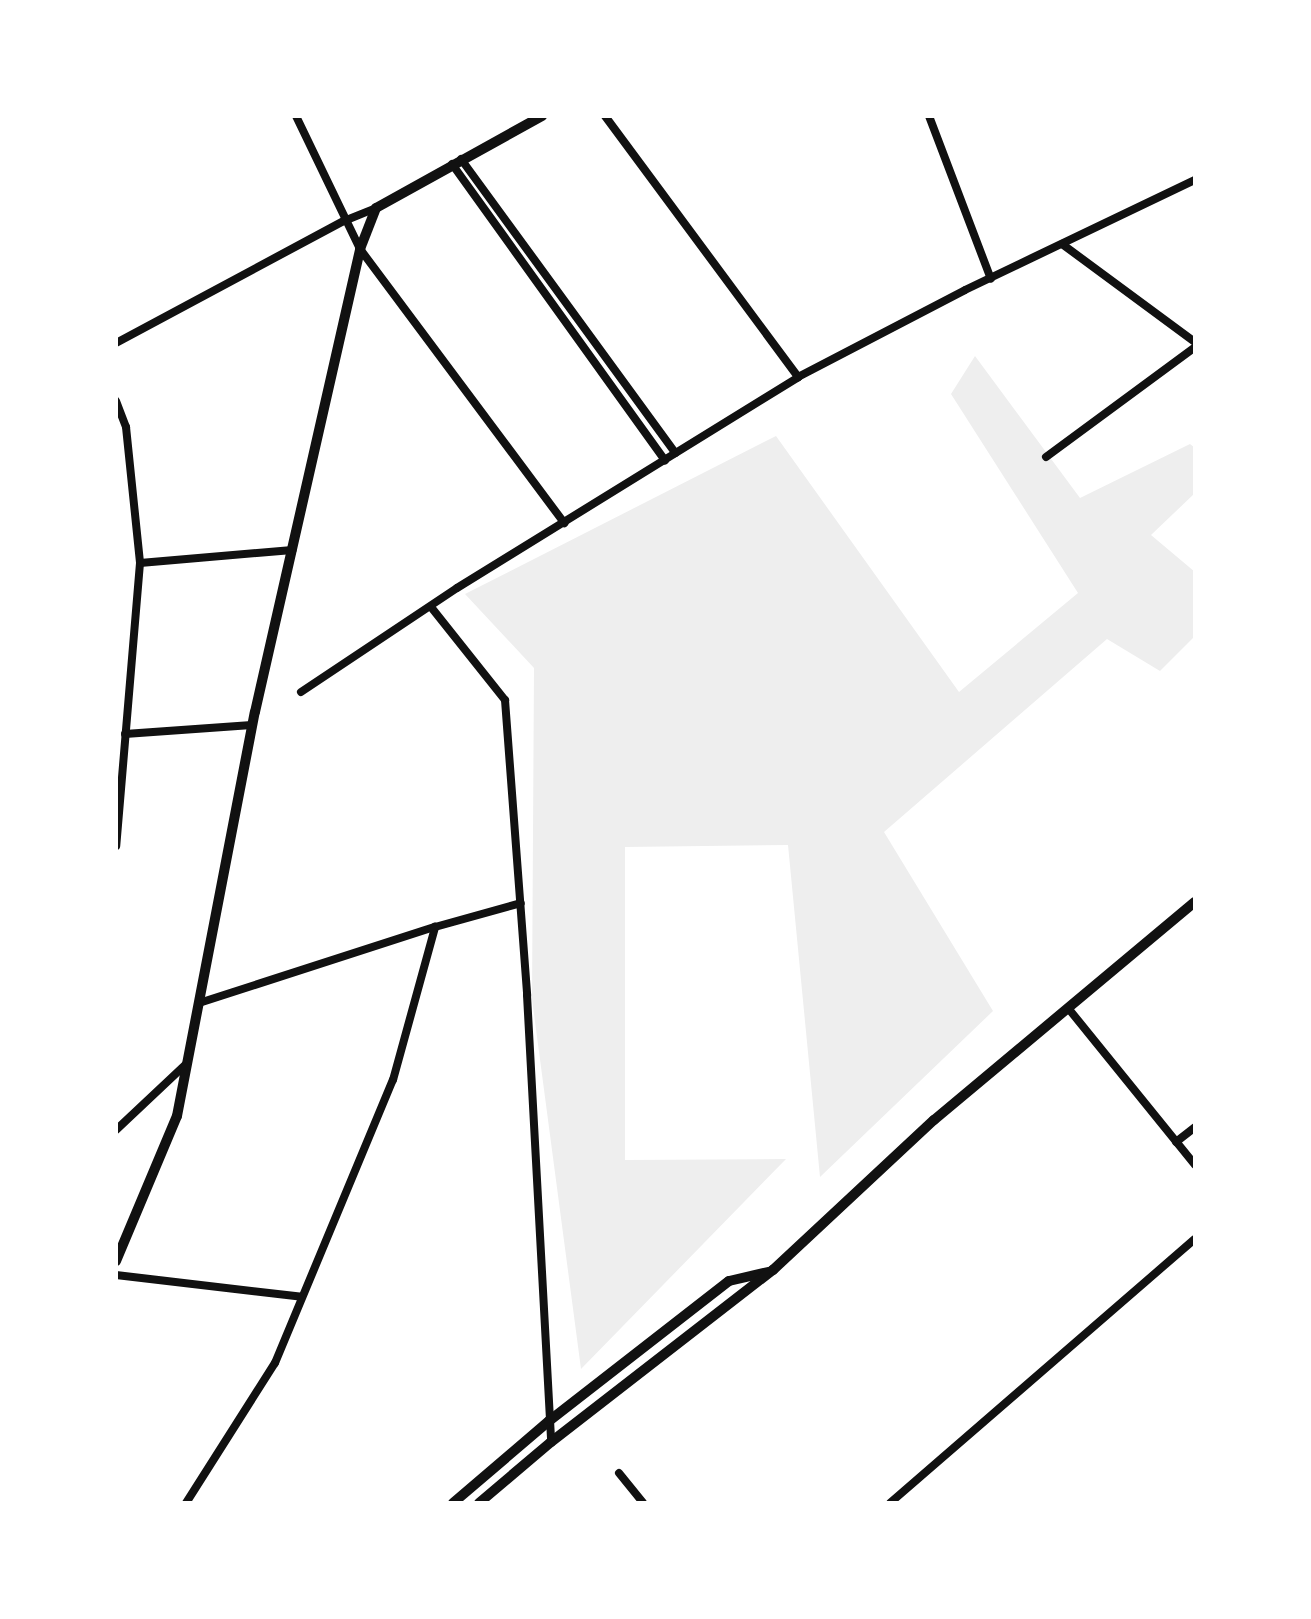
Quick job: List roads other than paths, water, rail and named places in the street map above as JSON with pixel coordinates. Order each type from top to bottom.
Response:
[{"type":"street","points":[[296,116],[360,249],[564,523]]},
{"type":"street","points":[[116,343],[344,221],[376,208],[542,116]]},
{"type":"street","points":[[605,116],[798,377]]},
{"type":"street","points":[[929,116],[991,279]]},
{"type":"street","points":[[456,161],[675,453]]},
{"type":"street","points":[[456,161],[665,460]]},
{"type":"street","points":[[301,692],[798,377],[1195,180]]},
{"type":"street","points":[[116,1261],[177,1116],[252,725],[360,249],[376,208]]},
{"type":"street","points":[[1046,457],[1195,344],[1062,244]]},
{"type":"street","points":[[116,401],[126,427],[140,563],[116,846]]},
{"type":"street","points":[[140,563],[292,550]]},
{"type":"street","points":[[431,607],[505,700],[521,903],[551,1442]]},
{"type":"street","points":[[125,734],[252,725]]},
{"type":"street","points":[[479,1503],[551,1442],[773,1270],[934,1120],[1195,902]]},
{"type":"street","points":[[199,1003],[435,927],[521,903]]},
{"type":"street","points":[[186,1503],[275,1363],[393,1080],[435,927]]},
{"type":"street","points":[[1068,1008],[1195,1165]]},
{"type":"street","points":[[116,1130],[187,1063]]},
{"type":"street","points":[[1176,1142],[1195,1127]]},
{"type":"street","points":[[890,1503],[1195,1239]]},
{"type":"street","points":[[453,1503],[549,1421],[729,1281],[773,1270]]},
{"type":"street","points":[[116,1275],[302,1297]]},
{"type":"street","points":[[619,1473],[643,1503]]}]
